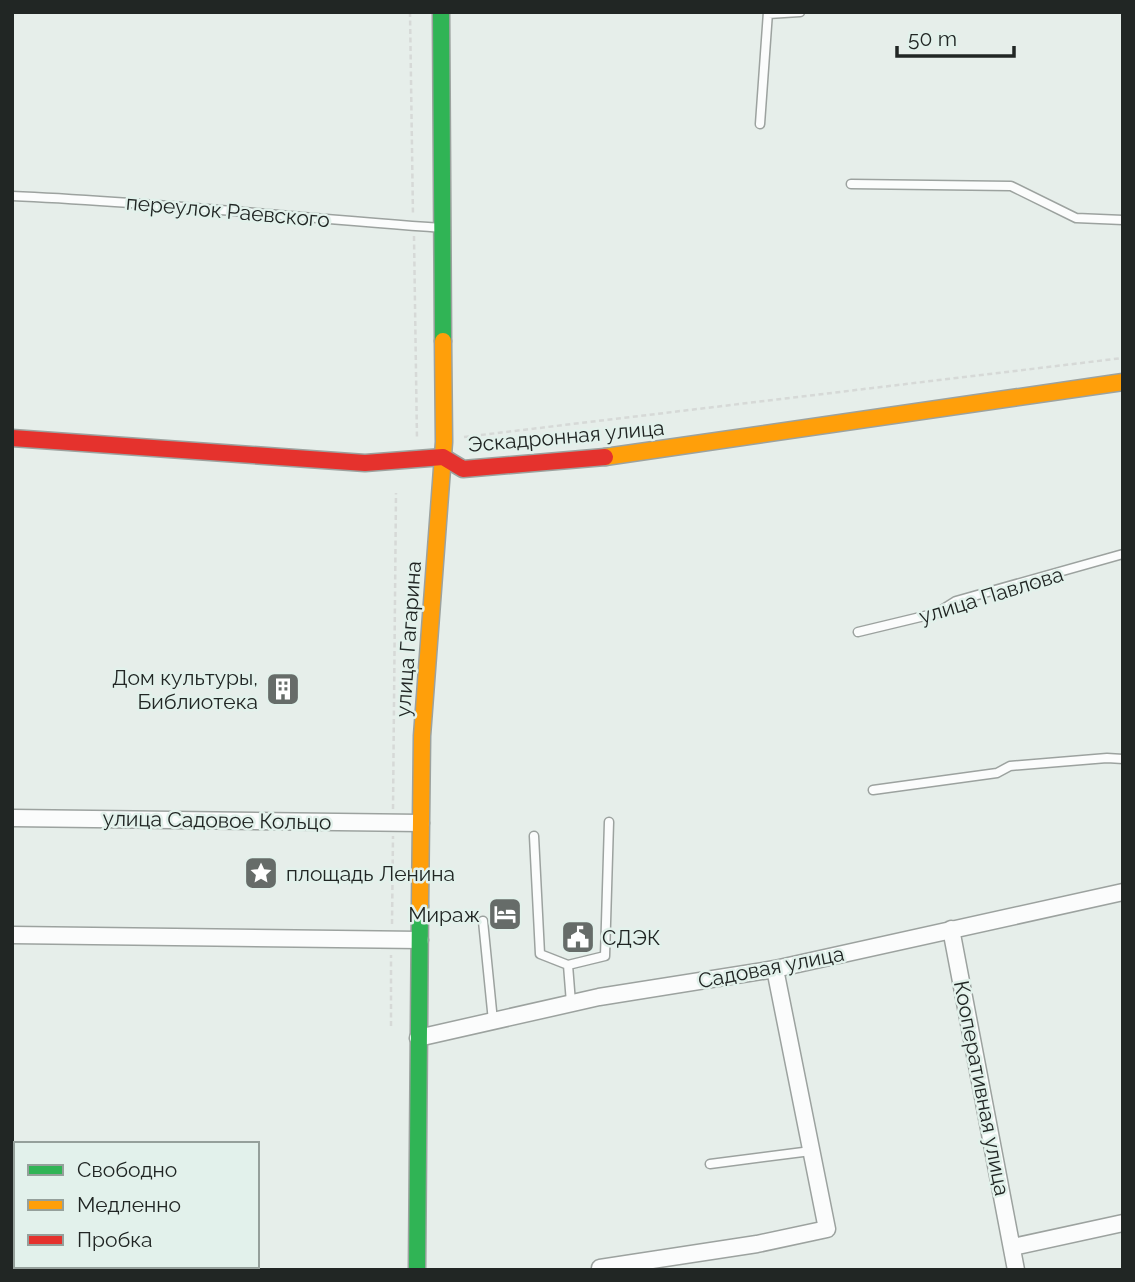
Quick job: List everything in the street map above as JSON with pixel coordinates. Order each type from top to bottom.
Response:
[{"type":"street","name":"улица Гагарина","points":[[417,1270],[422,736],[443,457],[441,12]]},
{"type":"street","name":"Эскадронная улица","points":[[12,438],[365,463],[443,457],[463,469],[599,458],[1123,382]]},
{"type":"street","name":"улица Садовое Кольцо","points":[[12,818],[421,823]]},
{"type":"street","name":"Садовая улица","points":[[418,1038],[571,1003],[775,969],[1123,892]]},
{"type":"street","name":"Кооперативная улица","points":[[951,929],[1016,1270]]},
{"type":"street","points":[[12,935],[420,940]]},
{"type":"street","points":[[600,1268],[757,1244],[827,1228],[775,969]]},
{"type":"street","points":[[1013,1247],[1123,1223]]},
{"type":"lane","points":[[760,124],[768,13],[800,12]]},
{"type":"lane","points":[[851,184],[1011,186],[1076,218],[1123,220]]},
{"type":"lane","name":"переулок Раевского","points":[[12,196],[112,201],[280,217],[443,228]]},
{"type":"lane","name":"улица Павлова","points":[[858,632],[937,613],[956,601],[1123,554]]},
{"type":"lane","points":[[873,790],[997,773],[1010,766],[1123,759]]},
{"type":"lane","points":[[534,836],[540,954],[568,965],[605,956],[609,822]]},
{"type":"lane","points":[[483,921],[494,1021]]},
{"type":"lane","points":[[568,965],[571,1003]]},
{"type":"lane","points":[[710,1164],[811,1151]]},
{"type":"path","points":[[411,12],[417,458]]},
{"type":"path","points":[[464,439],[1123,358]]},
{"type":"path","points":[[391,1026],[396,494]]},
{"type":"traffic: fast","points":[[441,12],[443,341]]},
{"type":"traffic: fast","points":[[417,1270],[420,906]]},
{"type":"traffic: slow","points":[[420,906],[422,736],[444,442],[443,341]]},
{"type":"traffic: slow","points":[[605,457],[1123,382]]},
{"type":"traffic: jam","points":[[12,438],[365,463],[443,457],[463,469],[605,457]]},
{"type":"place","name":"Дом культуры, Библиотека","points":[[283,689]]},
{"type":"place","name":"площадь Ленина","points":[[261,873]]},
{"type":"place","name":"Мираж","points":[[505,914]]},
{"type":"place","name":"СДЭК","points":[[578,937]]}]
